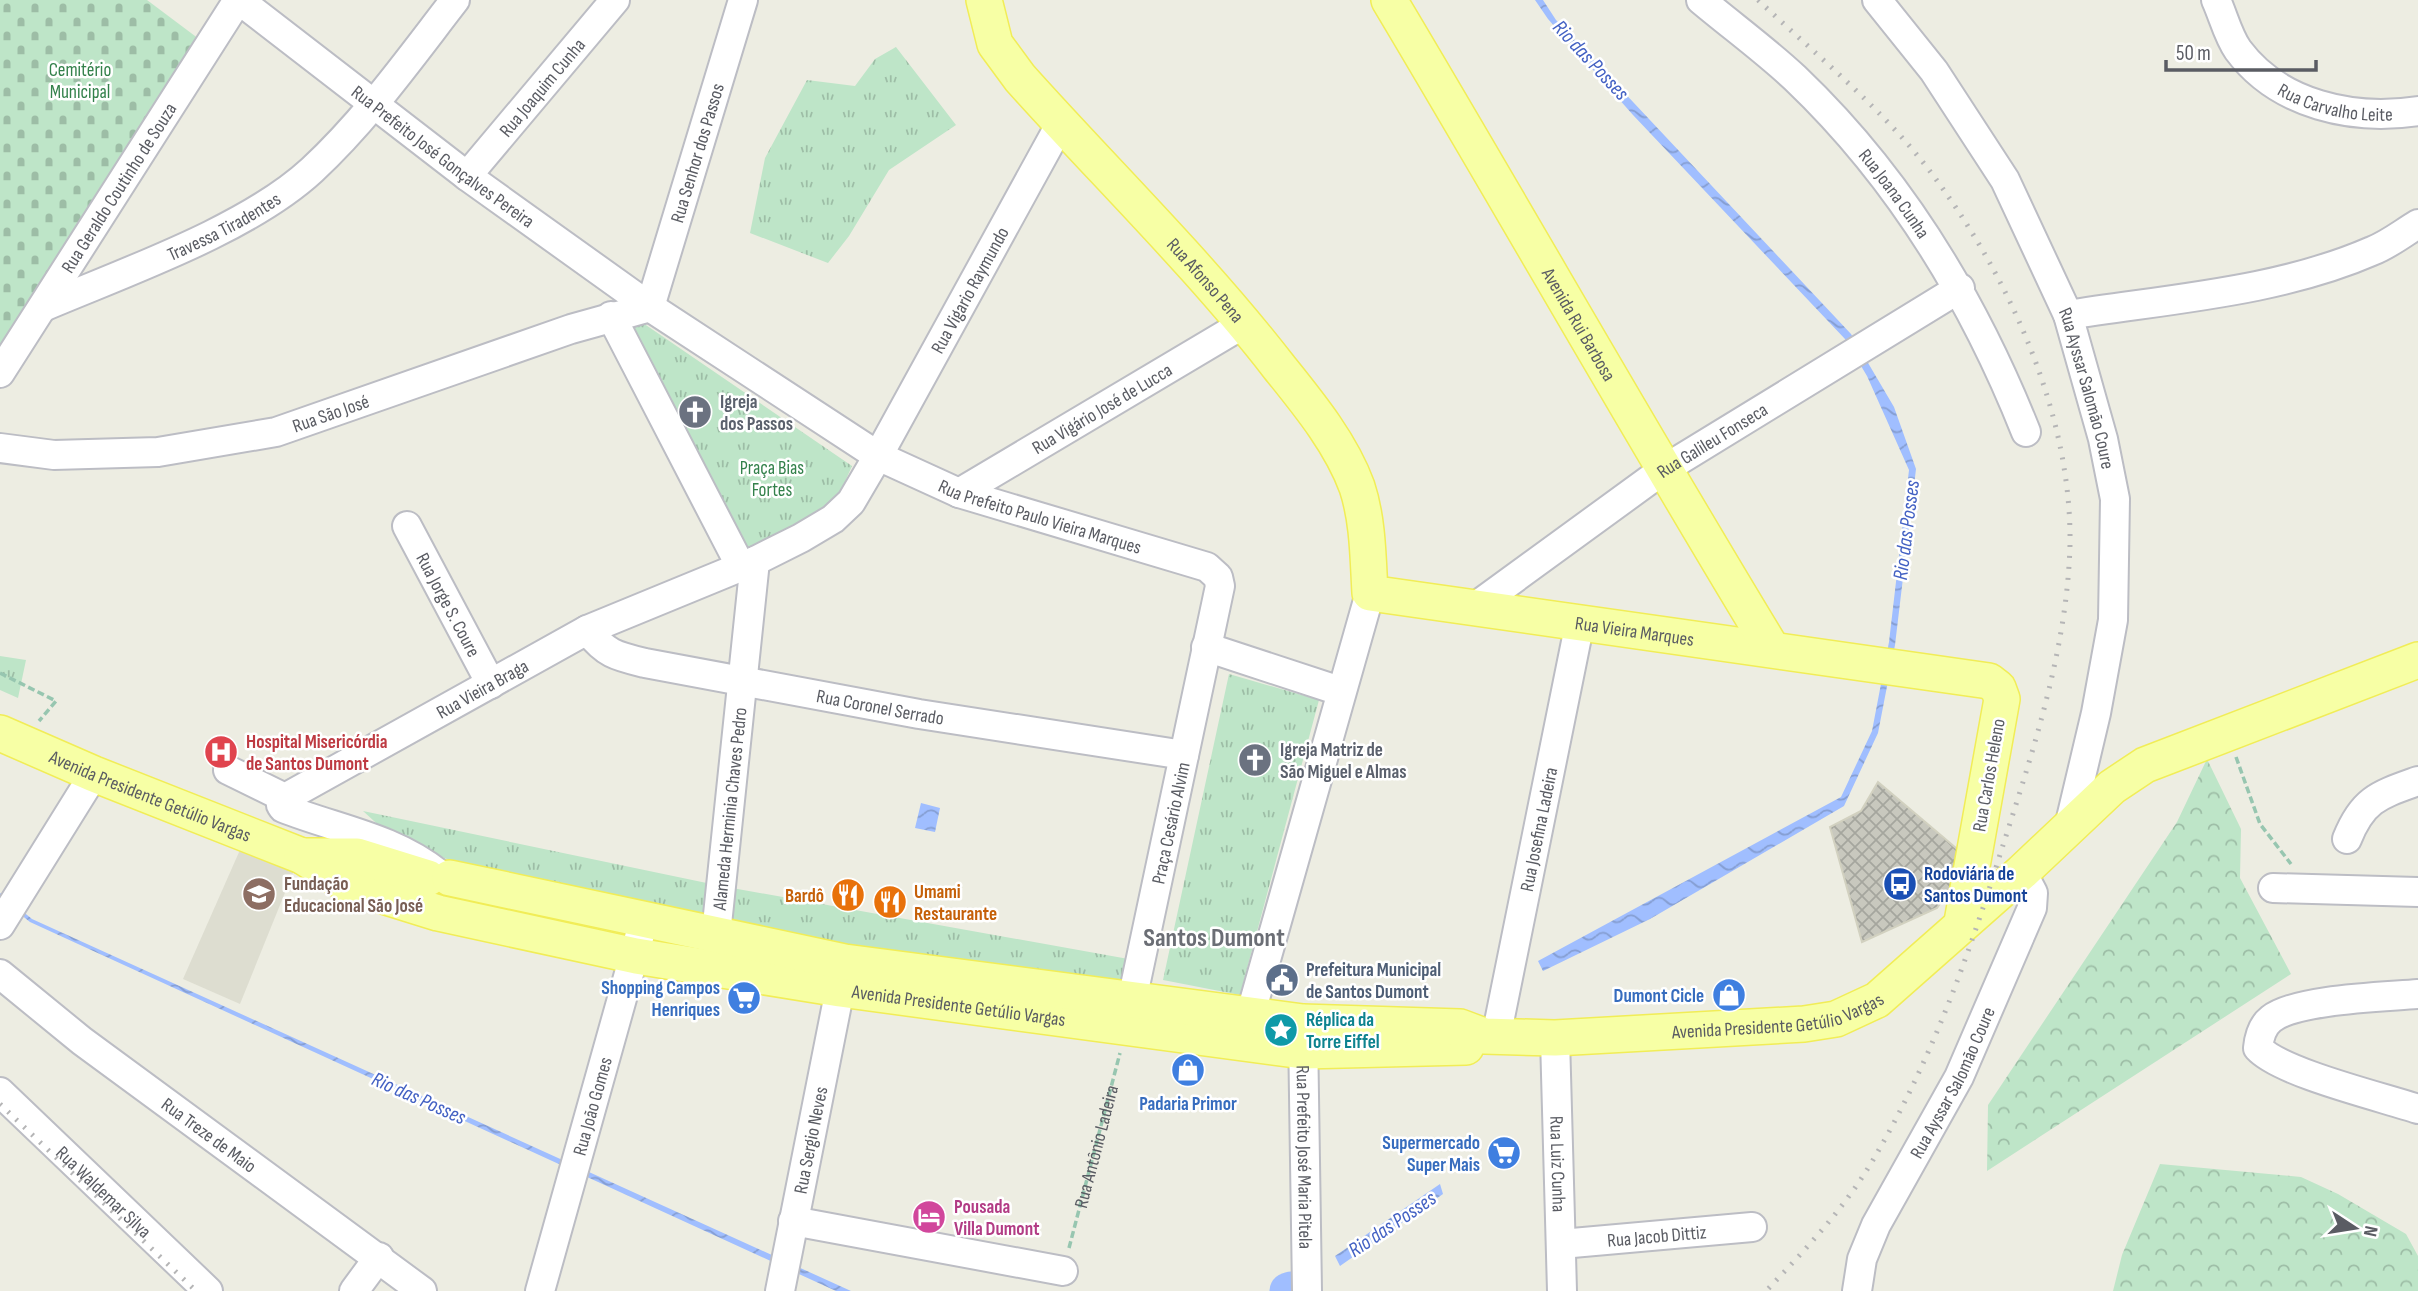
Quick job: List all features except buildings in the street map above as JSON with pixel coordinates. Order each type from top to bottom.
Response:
[{"type":"main road","name":"Rua Afonso Pena","points":[[984,0],[995,44],[1061,123],[1245,323],[1306,401],[1338,449],[1357,487],[1367,537],[1370,593]]},
{"type":"main road","name":"Avenida Rui Barbosa","points":[[1389,0],[1545,262],[1663,470],[1772,649]]},
{"type":"main road","name":"Rua Vieira Marques","points":[[1370,593],[1887,666]]},
{"type":"main road","name":"Avenida Presidente Getúlio Vargas","points":[[436,890],[636,956],[840,989],[1129,1014],[1303,1037],[1462,1050],[1490,1037],[1555,1038],[1804,1024],[1836,1019],[1877,1000],[1962,922],[2022,872],[2112,787],[2145,765],[2418,660]]},
{"type":"main road","name":"Rua Carlos Heleno","points":[[1887,666],[1989,681],[1998,688],[2002,699],[1962,922]]},
{"type":"main road","name":"Avenida Presidente Getúlio Vargas","points":[[0,733],[94,774],[302,856],[348,885],[436,890],[644,920],[845,962],[956,976],[1129,1014],[1250,1016],[1303,1037]]},
{"type":"main road","points":[[840,989],[851,980],[868,976],[956,976]]},
{"type":"street","name":"Rua Prefeito José Gonçalves Pereira","points":[[238,0],[467,176],[650,307]]},
{"type":"street","name":"Rua Geraldo Coutinho de Souza","points":[[0,373],[238,0]]},
{"type":"street","name":"Travessa Tiradentes","points":[[43,307],[156,260],[261,208],[311,171],[375,103],[455,0]]},
{"type":"street","name":"Rua Joaquim Cunha","points":[[467,176],[615,0]]},
{"type":"street","name":"Rua Senhor dos Passos","points":[[650,307],[743,0]]},
{"type":"street","name":"Rua Joana Cunha","points":[[1701,0],[1795,78],[1855,142],[1915,218],[1960,288],[2004,375],[2026,432]]},
{"type":"street","name":"Rua Ayssar Salomão Coure","points":[[1877,0],[1934,71],[2005,180],[2068,314],[2090,390],[2115,499],[2113,620],[2096,713],[2069,827]]},
{"type":"street","name":"Rua Carvalho Leite","points":[[2216,0],[2237,49],[2278,89],[2335,110],[2385,116],[2418,111]]},
{"type":"street","name":"Rua Vigario Raymundo","points":[[878,456],[1061,123]]},
{"type":"street","points":[[2068,314],[2260,284],[2322,270],[2374,251],[2418,224]]},
{"type":"street","name":"Rua Galileu Fonseca","points":[[1475,607],[1663,470],[1874,338],[1960,288]]},
{"type":"street","name":"Rua São José","points":[[0,448],[54,455],[158,452],[276,432],[611,316],[650,307]]},
{"type":"street","points":[[611,316],[748,564],[833,519],[851,502],[878,456],[650,307]]},
{"type":"street","name":"Rua Vigário José de Lucca","points":[[959,493],[1245,323]]},
{"type":"street","name":"Rua Prefeito Paulo Vieira Marques","points":[[878,456],[959,493],[1207,567]]},
{"type":"street","name":"Rua Jorge S. Coure","points":[[407,526],[491,684]]},
{"type":"street","name":"Rua Vieira Braga","points":[[285,798],[587,630],[748,564]]},
{"type":"street","name":"Alameda Herminia Chaves Pedro","points":[[716,934],[743,683],[748,564]]},
{"type":"street","name":"Praça Cesário Alvim","points":[[1129,1014],[1220,586],[1218,578],[1207,567]]},
{"type":"street","points":[[1250,1016],[1340,691],[1370,593]]},
{"type":"street","name":"Rua Josefina Ladeira","points":[[1490,1037],[1580,622]]},
{"type":"street","name":"Rua Coronel Serrado","points":[[587,630],[602,648],[615,656],[743,683],[1184,755]]},
{"type":"street","points":[[1206,646],[1340,691]]},
{"type":"street","points":[[228,770],[285,798],[281,805],[283,808],[337,824],[417,856],[436,890]]},
{"type":"street","points":[[1,923],[94,774]]},
{"type":"street","points":[[2347,839],[2356,816],[2368,802],[2418,781]]},
{"type":"street","name":"Rua Ayssar Salomão Coure","points":[[1857,1291],[1862,1259],[1876,1225],[1959,1077],[2032,908],[2033,894],[2022,872]]},
{"type":"street","points":[[2273,888],[2418,892]]},
{"type":"street","name":"Rua João Gomes","points":[[540,1291],[644,920]]},
{"type":"street","name":"Rua Treze de Maio","points":[[0,974],[82,1041],[422,1291]]},
{"type":"street","name":"Rua Sergio Neves","points":[[786,1257],[840,989]]},
{"type":"street","points":[[2418,994],[2297,1007],[2271,1019],[2259,1037],[2258,1048],[2266,1056],[2292,1068],[2418,1109]]},
{"type":"street","name":"Rua Prefeito José Maria Pitela","points":[[1303,1037],[1307,1291]]},
{"type":"street","name":"Rua Luiz Cunha","points":[[1555,1038],[1562,1291]]},
{"type":"street","name":"Rua Waldemar Silva","points":[[0,1092],[208,1291]]},
{"type":"street","name":"Rua Jacob Dittiz","points":[[1561,1244],[1752,1227]]},
{"type":"street","points":[[786,1257],[995,1259],[1063,1271]]},
{"type":"street","points":[[354,1291],[379,1258]]},
{"type":"path","points":[[0,673],[56,701]]},
{"type":"path","points":[[2226,732],[2260,824],[2311,889]]},
{"type":"path","name":"Rua Antônio Ladeira","points":[[1063,1271],[1129,1014]]},
{"type":"shaded area","points":[[247,834],[299,858],[240,1004],[183,979]]},
{"type":"green space","name":"Cemitério Municipal","points":[[0,0],[147,0],[199,39],[0,355]]},
{"type":"green space","points":[[896,47],[956,125],[889,170],[849,236],[828,263],[750,233],[765,158],[807,80],[855,86],[875,59]]},
{"type":"green space","name":"Praça Bias Fortes","points":[[640,321],[852,466],[835,504],[822,519],[747,548],[626,332]]},
{"type":"green space","points":[[0,656],[26,660],[18,698],[0,690]]},
{"type":"green space","points":[[1229,674],[1319,700],[1240,995],[1163,980]]},
{"type":"green space","points":[[2207,759],[2241,829],[2240,878],[2291,974],[1987,1171],[1988,1105],[2177,822]]},
{"type":"green space","points":[[363,811],[721,886],[1134,960],[1125,993],[849,946],[458,864],[386,832]]},
{"type":"green space","points":[[2160,1164],[2301,1177],[2338,1194],[2406,1234],[2418,1256],[2418,1291],[2113,1291],[2122,1255]]},
{"type":"water","name":"Rio das Posses","points":[[1535,0],[1543,0],[1556,20],[1851,334],[1894,407],[1916,469],[1895,645],[1878,733],[1844,806],[1650,919],[1543,971],[1538,961],[1841,797],[1872,731],[1889,642],[1909,470],[1867,376],[1845,339],[1633,115],[1548,19]]},
{"type":"water","points":[[921,803],[940,808],[935,832],[915,828]]},
{"type":"water","name":"Rio das Posses","points":[[0,893],[32,919],[851,1291],[836,1291],[30,922],[0,898]]},
{"type":"water","name":"Rio das Posses","points":[[1440,1184],[1443,1194],[1340,1266],[1335,1256]]},
{"type":"railway","points":[[1758,0],[1867,101],[1907,144],[1926,166],[1983,250],[2029,344],[2046,394],[2060,444],[2068,495],[2070,545],[2062,626],[2045,706],[1986,900],[1944,1014],[1911,1089],[1862,1178],[1823,1228],[1766,1291]]},
{"type":"railway","points":[[0,1104],[196,1291]]},
{"type":"place","name":"Igreja dos Passos","points":[[695,412]]},
{"type":"place","name":"Hospital Misericórdia de Santos Dumont","points":[[221,752]]},
{"type":"place","name":"Igreja Matriz de São Miguel e Almas","points":[[1255,760]]},
{"type":"place","name":"Rodoviária de Santos Dumont","points":[[1900,884]]},
{"type":"place","name":"Fundação Educacional São José","points":[[259,894]]},
{"type":"place","name":"Bardô","points":[[848,895]]},
{"type":"place","name":"Umami Restaurante","points":[[890,902]]},
{"type":"place","name":"Prefeitura Municipal de Santos Dumont","points":[[1282,980]]},
{"type":"place","name":"Dumont Cicle","points":[[1729,995]]},
{"type":"place","name":"Shopping Campos Henriques","points":[[744,998]]},
{"type":"place","name":"Réplica da Torre Eiffel","points":[[1281,1030]]},
{"type":"place","name":"Padaria Primor","points":[[1188,1070]]},
{"type":"place","name":"Supermercado Super Mais","points":[[1504,1153]]},
{"type":"place","name":"Pousada Villa Dumont","points":[[929,1217]]},
{"type":"district","name":"Santos Dumont","points":[[1214,937]]}]
